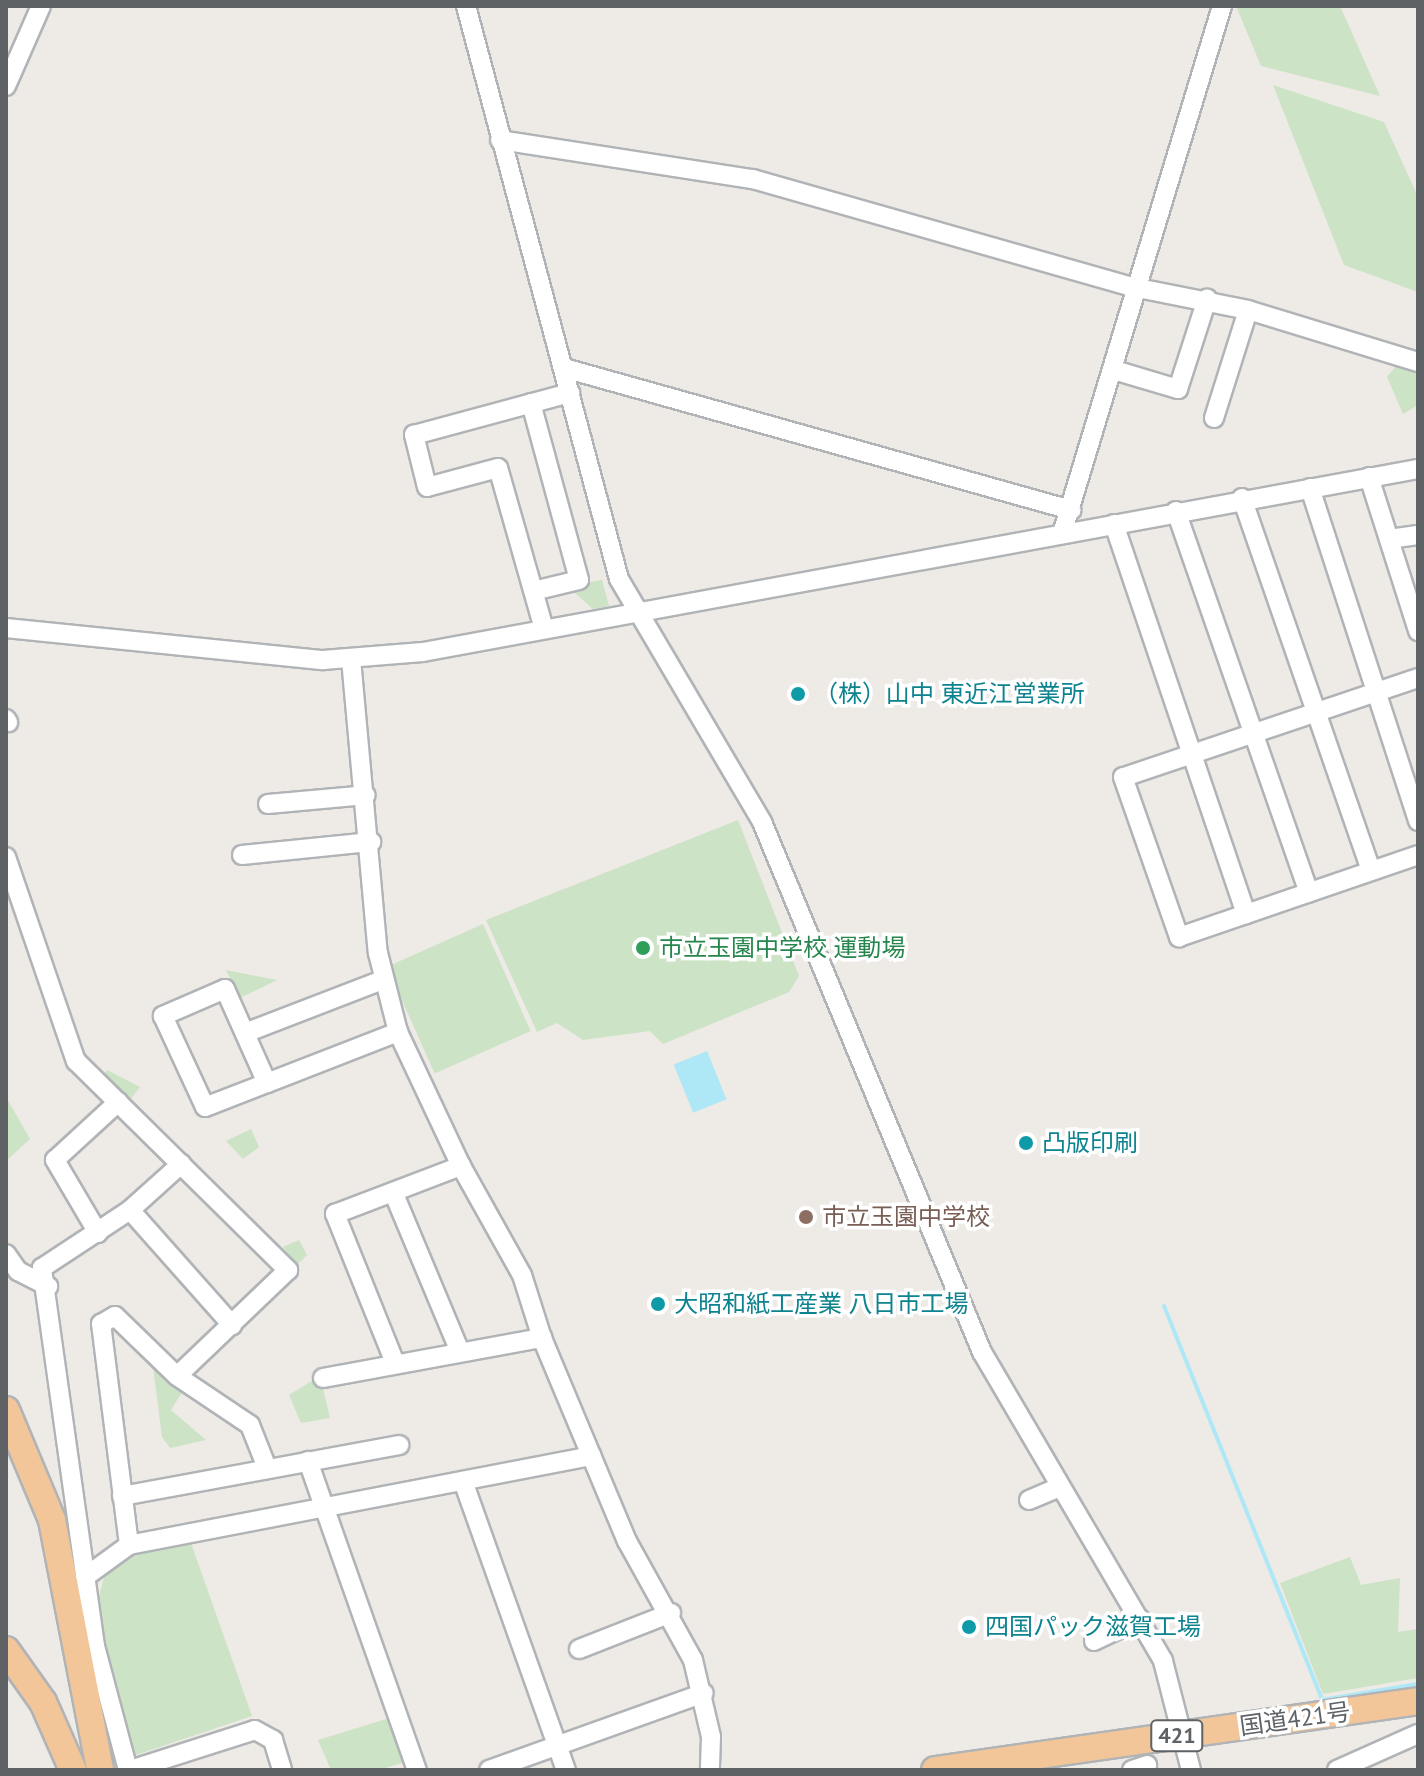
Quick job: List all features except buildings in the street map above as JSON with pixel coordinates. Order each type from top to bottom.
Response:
[{"type":"highway","points":[[6,1410],[52,1520],[100,1770]]},
{"type":"highway","points":[[6,1650],[43,1702],[73,1770]]},
{"type":"highway","name":"国道421号","points":[[935,1770],[1012,1765],[1183,1735],[1418,1701]]},
{"type":"street","points":[[6,86],[41,6]]},
{"type":"street","points":[[466,6],[619,579],[762,822],[976,1340],[1059,1487],[1140,1619],[1171,1683],[1191,1770]]},
{"type":"street","points":[[1062,534],[1114,370],[1133,287],[1222,6]]},
{"type":"street","points":[[500,140],[753,179],[1133,287],[1207,299],[1248,310],[1418,362]]},
{"type":"street","points":[[1114,370],[1178,389],[1207,299]]},
{"type":"street","points":[[1214,418],[1248,310]]},
{"type":"street","points":[[564,368],[1071,510]]},
{"type":"street","points":[[544,629],[498,468],[427,487],[414,435],[570,393]]},
{"type":"street","points":[[531,403],[579,580],[533,591]]},
{"type":"street","points":[[6,628],[351,659],[423,652],[641,614],[1242,498],[1418,469]]},
{"type":"street","points":[[1369,477],[1418,631]]},
{"type":"street","points":[[1310,488],[1418,821]]},
{"type":"street","points":[[1242,498],[1371,870]]},
{"type":"street","points":[[1176,511],[1309,892]]},
{"type":"street","points":[[1114,524],[1246,914]]},
{"type":"street","points":[[1389,539],[1418,535]]},
{"type":"street","points":[[351,659],[382,980],[398,1032],[461,1166],[522,1275],[542,1338],[627,1541],[671,1613],[704,1693],[710,1770]]},
{"type":"street","points":[[1418,678],[1123,777],[1179,937],[1418,855]]},
{"type":"street","points":[[268,804],[366,795]]},
{"type":"street","points":[[242,855],[371,842]]},
{"type":"street","points":[[6,857],[76,1061],[288,1270],[177,1376]]},
{"type":"street","points":[[245,1033],[382,980]]},
{"type":"street","points":[[267,1083],[225,989],[163,1016],[205,1107],[267,1083],[398,1032]]},
{"type":"street","points":[[98,1233],[55,1160],[118,1102]]},
{"type":"street","points":[[181,1164],[130,1210],[42,1268],[48,1286],[95,1646],[129,1770],[255,1730],[273,1740],[282,1770]]},
{"type":"street","points":[[395,1363],[335,1214],[461,1166]]},
{"type":"street","points":[[394,1194],[460,1352]]},
{"type":"street","points":[[130,1210],[232,1325]]},
{"type":"street","points":[[6,1254],[18,1271],[48,1286]]},
{"type":"street","points":[[129,1545],[101,1324],[115,1316],[177,1376],[250,1425],[267,1468]]},
{"type":"street","points":[[323,1378],[542,1338]]},
{"type":"street","points":[[122,1496],[399,1445]]},
{"type":"street","points":[[85,1577],[129,1545],[328,1510],[592,1456]]},
{"type":"street","points":[[308,1461],[328,1510],[417,1770]]},
{"type":"street","points":[[463,1481],[566,1770]]},
{"type":"street","points":[[1029,1500],[1059,1487]]},
{"type":"street","points":[[579,1649],[671,1613]]},
{"type":"street","points":[[1094,1641],[1140,1619]]},
{"type":"street","points":[[489,1770],[704,1693]]},
{"type":"street","points":[[1337,1770],[1418,1734]]},
{"type":"green space","points":[[1236,6],[1340,6],[1380,96],[1261,66]]},
{"type":"green space","points":[[1273,85],[1384,122],[1418,197],[1418,292],[1344,265]]},
{"type":"green space","points":[[1396,366],[1418,372],[1418,405],[1403,414],[1387,377]]},
{"type":"green space","points":[[602,580],[609,606],[593,609],[567,586]]},
{"type":"green space","name":"市立玉園中学校 運動場","points":[[738,820],[799,976],[789,992],[663,1044],[650,1031],[583,1040],[557,1023],[537,1032],[486,920]]},
{"type":"green space","points":[[483,924],[531,1031],[435,1074],[387,967]]},
{"type":"green space","points":[[226,970],[277,980],[240,998]]},
{"type":"green space","points":[[107,1070],[140,1087],[129,1101],[102,1077]]},
{"type":"green space","points":[[6,1097],[30,1139],[6,1161]]},
{"type":"green space","points":[[251,1129],[259,1147],[243,1159],[226,1141]]},
{"type":"green space","points":[[299,1240],[307,1255],[297,1265],[283,1247]]},
{"type":"green space","points":[[152,1359],[186,1386],[171,1410],[206,1440],[170,1448],[162,1437]]},
{"type":"green space","points":[[320,1376],[330,1418],[301,1423],[289,1395]]},
{"type":"green space","points":[[191,1543],[252,1716],[133,1756],[95,1628],[96,1606],[105,1574],[124,1556]]},
{"type":"green space","points":[[1350,1557],[1361,1585],[1400,1578],[1398,1632],[1418,1629],[1418,1678],[1323,1694],[1280,1583]]},
{"type":"green space","points":[[393,1717],[411,1760],[379,1770],[331,1770],[318,1740]]},
{"type":"water","points":[[707,1051],[726,1099],[693,1113],[674,1064]]},
{"type":"waterway","points":[[1164,1306],[1322,1700],[1418,1684]]},
{"type":"place","name":"（株）山中 東近江営業所","points":[[798,694]]},
{"type":"place","name":"市立玉園中学校 運動場","points":[[643,948]]},
{"type":"place","name":"凸版印刷","points":[[1026,1143]]},
{"type":"place","name":"市立玉園中学校","points":[[806,1217]]},
{"type":"place","name":"大昭和紙工産業 八日市工場","points":[[658,1304]]},
{"type":"place","name":"四国パック滋賀工場","points":[[969,1627]]}]
